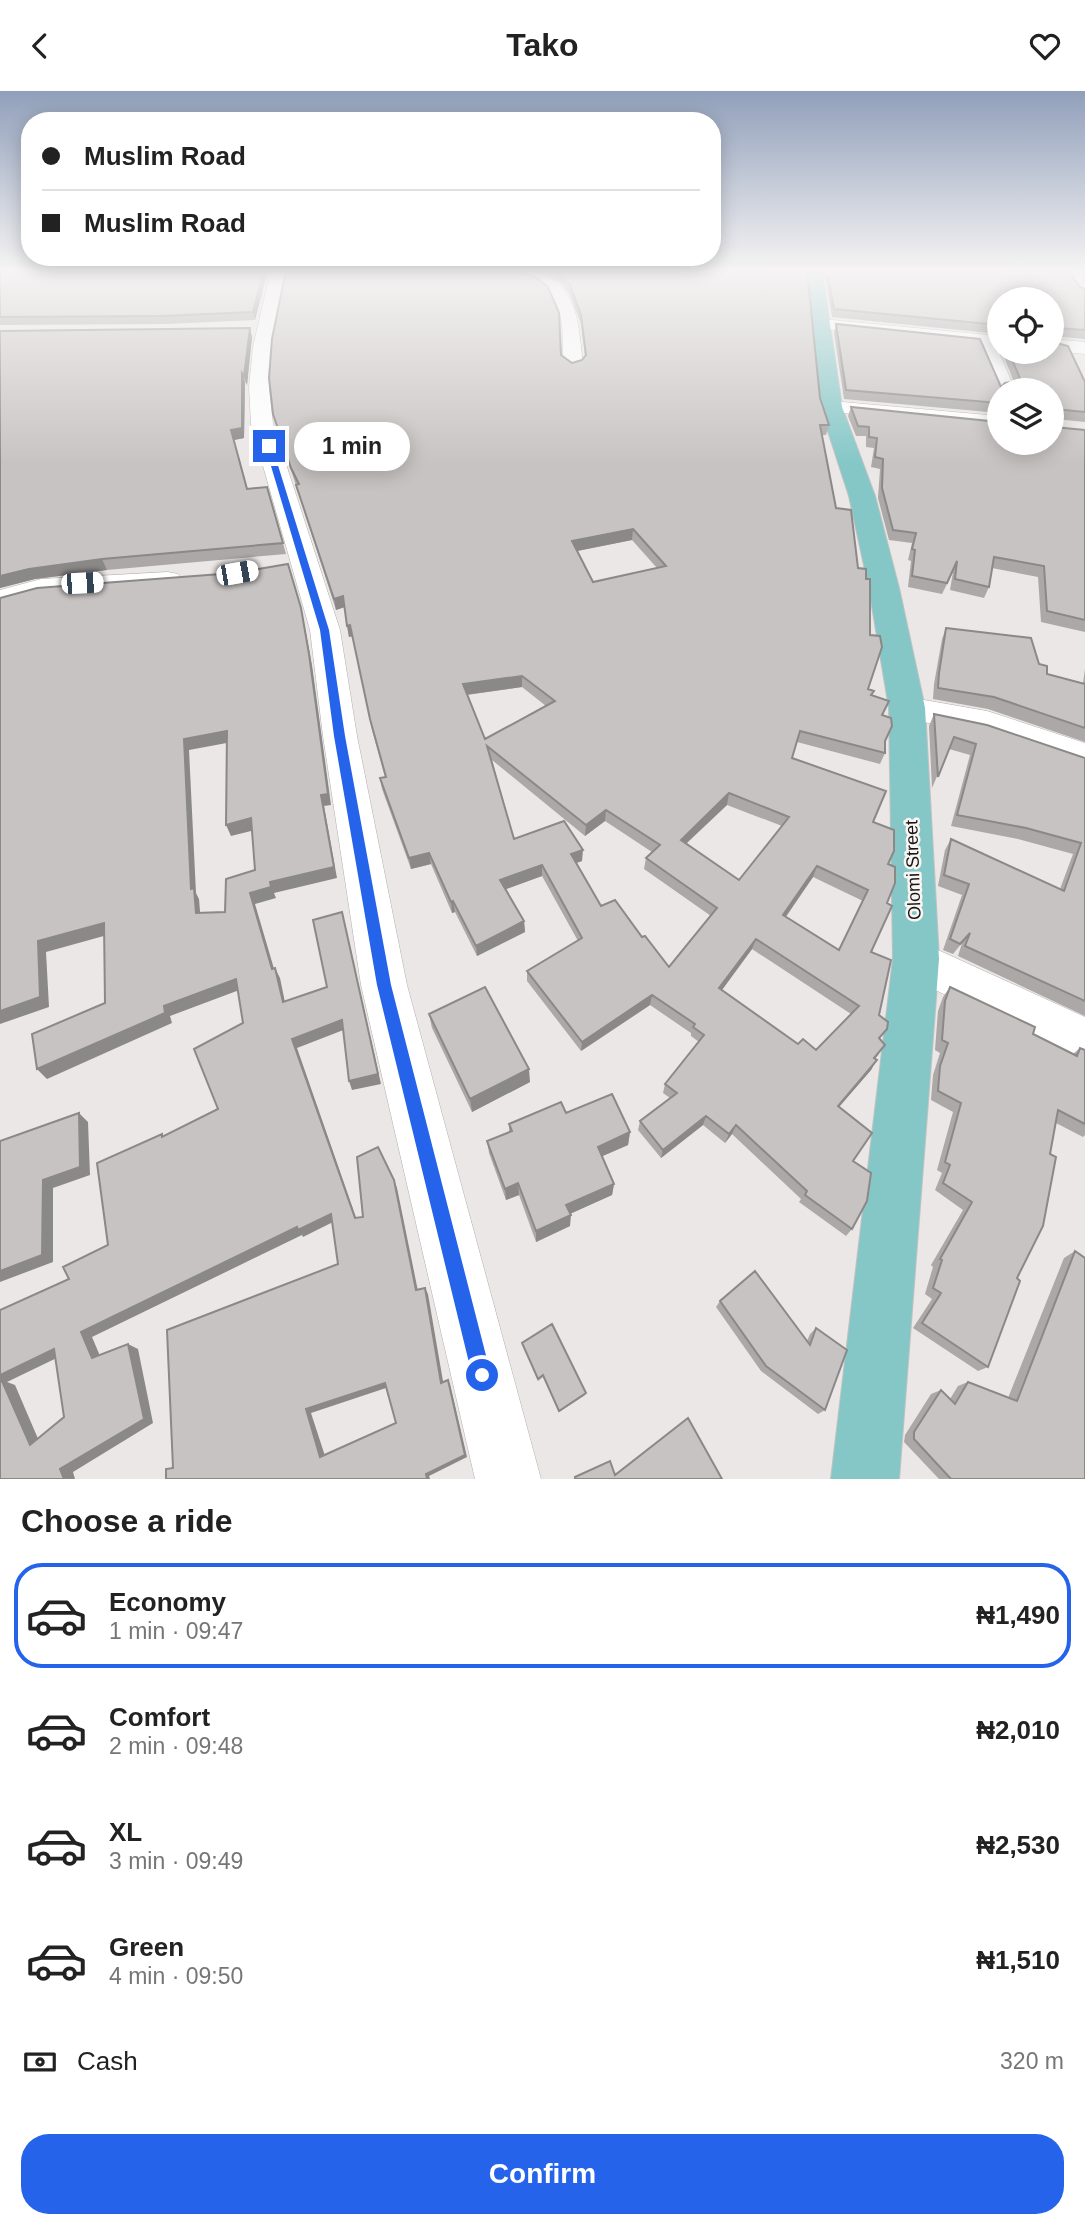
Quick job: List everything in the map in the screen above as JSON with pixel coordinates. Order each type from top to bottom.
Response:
[{"type":"main road","name":"Olomi Street","points":[[822,335],[831,407],[862,496],[884,588],[907,708],[916,958],[865,1479]]},
{"type":"street","points":[[253,335],[258,403],[291,564],[325,630],[340,736],[384,985],[508,1479]]},
{"type":"street","points":[[571,335],[573,364]]},
{"type":"street","points":[[937,335],[987,339]]},
{"type":"street","points":[[1064,346],[1085,348]]},
{"type":"street","points":[[831,407],[987,422]]},
{"type":"street","points":[[0,599],[41,587],[189,578]]},
{"type":"street","points":[[907,708],[987,723],[1085,755]]},
{"type":"street","points":[[916,958],[1085,1040]]},
{"type":"building","points":[[0,335],[249,335],[244,376],[242,373],[242,428],[231,430],[247,489],[267,487],[283,543],[102,559],[29,569],[0,576]]},
{"type":"building","points":[[273,335],[560,335],[561,355],[572,363],[582,360],[586,355],[583,335],[814,335],[820,398],[829,425],[820,425],[836,508],[851,510],[858,568],[866,569],[866,579],[870,579],[870,635],[880,636],[882,647],[868,689],[874,691],[871,695],[889,701],[882,715],[891,718],[892,726],[885,741],[885,753],[800,731],[792,758],[886,791],[873,822],[894,830],[894,851],[888,864],[895,867],[895,883],[887,903],[892,906],[871,952],[891,960],[879,1015],[888,1022],[887,1029],[879,1038],[885,1045],[874,1058],[877,1060],[838,1106],[872,1133],[853,1161],[871,1173],[867,1201],[852,1229],[805,1195],[807,1191],[736,1125],[729,1134],[706,1116],[663,1150],[640,1121],[677,1093],[665,1084],[704,1035],[693,1027],[695,1024],[652,995],[582,1042],[527,971],[582,938],[542,865],[500,880],[524,921],[476,946],[453,901],[451,902],[429,853],[409,858],[380,778],[386,777],[370,719],[350,625],[347,626],[343,596],[334,599],[296,485],[299,484],[273,414],[269,378]],"holes":[[[633,529],[666,566],[593,582],[572,541]],[[522,676],[555,701],[485,739],[463,684]],[[487,746],[586,825],[606,810],[660,845],[646,858],[717,908],[669,967],[645,936],[642,937],[615,900],[601,906],[571,854],[583,850],[564,821],[514,839]],[[729,793],[789,817],[739,880],[681,840]],[[817,866],[868,890],[839,950],[783,915]],[[756,939],[859,1006],[816,1050],[803,1039],[798,1044],[719,988]]]},
{"type":"building","points":[[838,335],[939,335],[980,339],[987,355],[987,364],[991,364],[997,378],[987,378],[987,402],[846,390]]},
{"type":"building","points":[[1064,345],[1068,346],[1085,382],[1085,412],[1064,410],[1064,378],[1020,378],[1014,364],[1064,364]]},
{"type":"building","points":[[851,407],[987,421],[987,455],[1064,455],[1064,428],[1085,430],[1085,620],[1047,611],[1044,566],[994,557],[989,587],[955,579],[957,561],[947,583],[912,576],[915,550],[912,549],[916,533],[893,530],[882,488],[883,459],[875,457],[877,438],[869,437],[869,427],[858,426]]},
{"type":"building","points":[[288,564],[301,608],[309,654],[328,794],[321,795],[334,867],[270,882],[271,887],[250,893],[272,969],[275,968],[283,1002],[327,987],[313,920],[342,912],[378,1074],[349,1081],[342,1020],[292,1039],[355,1218],[363,1217],[357,1157],[378,1147],[394,1180],[416,1290],[425,1288],[441,1383],[448,1380],[465,1455],[426,1474],[427,1479],[166,1479],[166,1469],[173,1468],[167,1330],[338,1264],[331,1214],[298,1230],[297,1227],[81,1332],[92,1358],[128,1344],[144,1419],[60,1469],[64,1479],[0,1479],[0,1382],[2,1381],[30,1445],[64,1417],[54,1349],[0,1375],[0,1310],[69,1279],[63,1267],[108,1245],[97,1163],[162,1134],[162,1137],[218,1109],[194,1049],[243,1023],[236,979],[164,1006],[165,1013],[37,1069],[32,1034],[105,1003],[104,923],[38,941],[40,997],[0,1011],[0,598],[37,588],[234,573]],"holes":[[[227,731],[226,825],[251,818],[255,870],[226,879],[225,912],[196,913],[194,888],[191,889],[184,739]],[[385,1383],[396,1423],[320,1457],[306,1409]]]},
{"type":"building","points":[[946,628],[1031,638],[1039,664],[1047,666],[1047,674],[1085,684],[1085,728],[994,697],[938,688]]},
{"type":"building","points":[[934,714],[987,725],[1085,758],[1085,1001],[965,946],[970,933],[960,944],[950,939],[969,884],[944,875],[951,839],[1064,891],[1081,843],[1026,828],[957,815],[976,744],[954,737],[938,777]]},
{"type":"building","points":[[485,987],[529,1069],[470,1099],[429,1014]]},
{"type":"building","points":[[950,987],[1035,1027],[1033,1034],[1077,1056],[1080,1048],[1085,1050],[1085,1124],[1058,1110],[1050,1154],[1056,1157],[1043,1226],[1017,1278],[1020,1281],[988,1367],[922,1323],[941,1293],[933,1288],[942,1260],[940,1259],[972,1202],[943,1183],[950,1165],[945,1162],[961,1103],[938,1091],[940,1066],[948,1043],[942,1040],[945,1001]]},
{"type":"building","points":[[612,1094],[630,1132],[598,1147],[614,1184],[566,1205],[571,1215],[536,1231],[518,1183],[505,1189],[487,1141],[512,1131],[509,1124],[561,1102],[566,1113]]},
{"type":"building","points":[[79,1113],[80,1167],[43,1180],[42,1255],[0,1271],[0,1141]]},
{"type":"building","points":[[1075,1251],[1085,1258],[1085,1479],[951,1479],[914,1439],[914,1432],[941,1390],[955,1404],[968,1382],[1017,1401]]},
{"type":"building","points":[[755,1271],[810,1345],[816,1328],[847,1350],[825,1410],[766,1366],[720,1301]]},
{"type":"building","points":[[552,1324],[586,1393],[559,1411],[543,1375],[538,1379],[522,1343]]},
{"type":"building","points":[[688,1418],[722,1479],[575,1479],[610,1461],[615,1475]]},
{"type":"route","points":[[269,446],[325,630],[340,736],[384,985],[482,1375]]}]
